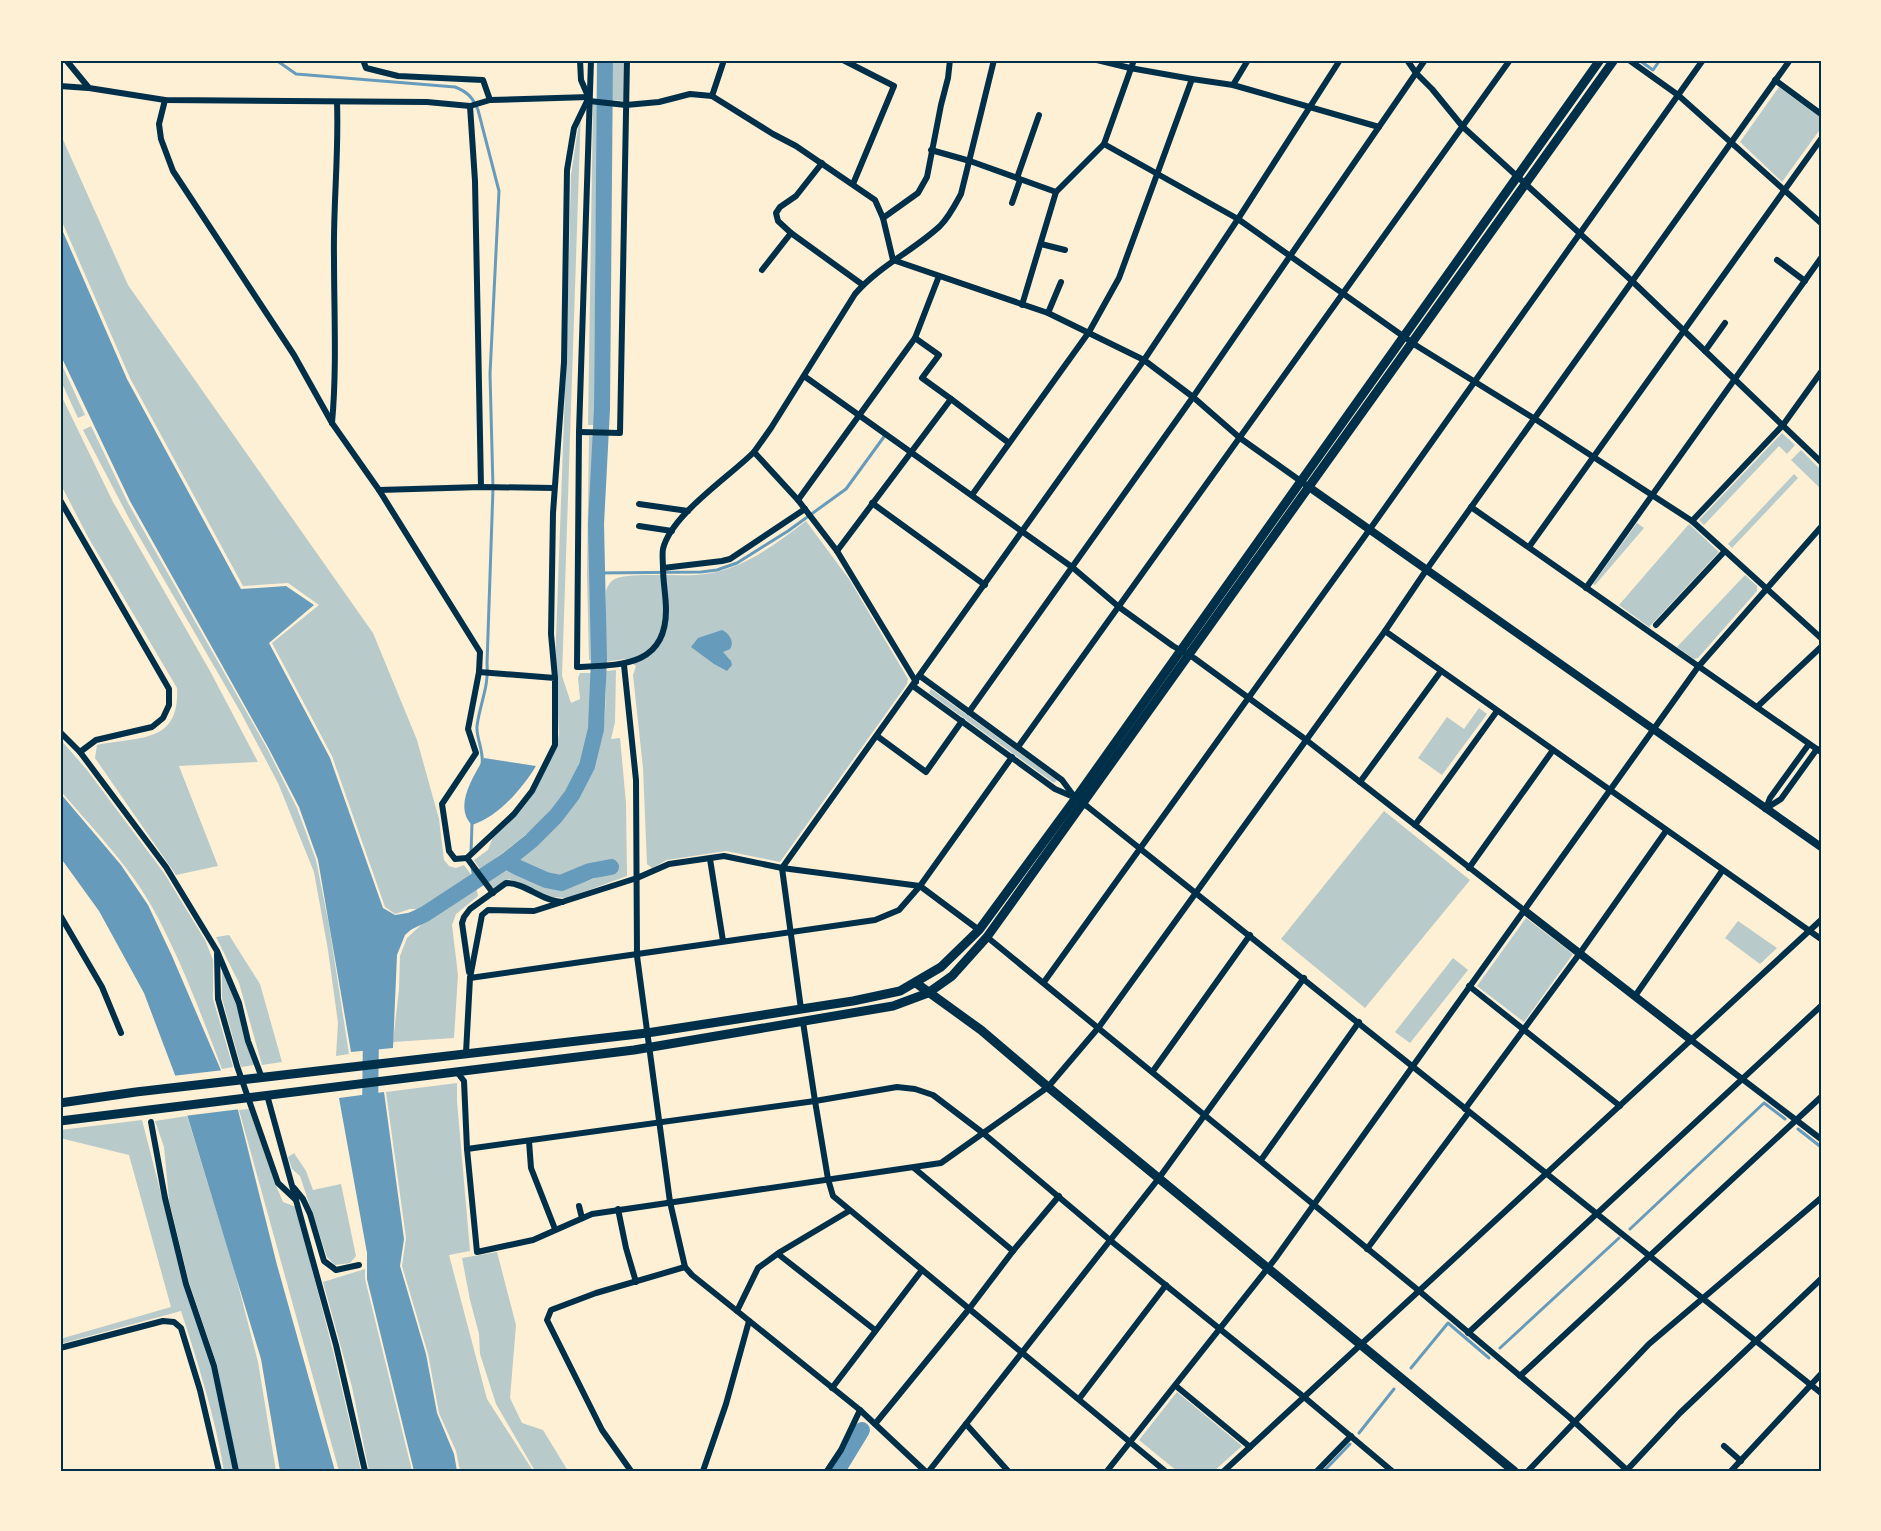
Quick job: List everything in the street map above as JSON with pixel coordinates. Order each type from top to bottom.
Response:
[{"type":"main road","points":[[60,1121],[649,1047],[893,1006],[928,993],[952,976],[987,937],[1079,800],[1184,652],[1305,485],[1413,342],[1600,60]]},
{"type":"main road","points":[[1305,485],[1403,336],[1614,60]]},
{"type":"main road","points":[[60,1103],[136,1092],[647,1033],[853,1001],[900,991],[941,967],[979,930],[1079,800]]},
{"type":"main road","points":[[916,983],[981,1030],[1514,1471]]},
{"type":"street","points":[[66,60],[89,88]]},
{"type":"street","points":[[363,60],[366,68],[398,76],[483,80],[490,100]]},
{"type":"street","points":[[580,60],[581,80],[589,99]]},
{"type":"street","points":[[591,60],[579,432],[577,667],[624,665],[650,654],[659,641],[665,623],[666,609],[663,549],[672,531],[688,511],[754,452],[863,285],[940,226],[951,213],[961,194],[994,60]]},
{"type":"street","points":[[579,432],[620,433],[627,60]]},
{"type":"street","points":[[712,96],[724,60]]},
{"type":"street","points":[[843,60],[894,86],[853,184]]},
{"type":"street","points":[[883,218],[918,193],[927,177],[950,60]]},
{"type":"street","points":[[1097,60],[1130,68],[1233,85],[1379,127]]},
{"type":"street","points":[[1022,305],[1056,192],[1104,144],[1134,60]]},
{"type":"street","points":[[1233,85],[1248,60]]},
{"type":"street","points":[[801,1009],[782,868],[1144,360],[1340,60]]},
{"type":"street","points":[[1407,60],[1416,74],[1432,89],[1463,127],[1632,281],[1821,462]]},
{"type":"street","points":[[969,712],[1193,397],[1425,60]]},
{"type":"street","points":[[1018,747],[1510,60]]},
{"type":"street","points":[[1629,60],[1678,95],[1821,224]]},
{"type":"street","points":[[1044,982],[1370,529],[1703,60]]},
{"type":"street","points":[[457,1072],[464,1081],[467,1149],[477,1252],[533,1240],[592,1214],[618,1209],[941,1163],[1048,1087],[1098,1027],[1385,631],[1426,569],[1790,60]]},
{"type":"street","points":[[972,495],[1089,332],[1119,278],[1192,79]]},
{"type":"street","points":[[1775,80],[1821,114]]},
{"type":"street","points":[[60,86],[89,88],[165,100],[427,102],[471,106],[490,100],[589,99],[626,105],[659,102],[690,94],[712,96],[822,163],[875,200],[883,218],[893,260]]},
{"type":"street","points":[[165,100],[159,124],[161,139],[173,171],[294,355],[332,423],[379,490],[480,652],[481,672],[468,729],[476,753],[442,804],[449,851],[455,859],[467,858],[514,814],[532,791],[555,745],[555,678],[551,634],[554,488],[564,362],[567,170],[574,128],[589,99]]},
{"type":"street","points":[[332,423],[335,388],[334,256],[337,102]]},
{"type":"street","points":[[471,106],[484,487]]},
{"type":"street","points":[[1012,203],[1038,115]]},
{"type":"street","points":[[1529,547],[1821,139]]},
{"type":"street","points":[[1104,144],[1238,219],[1403,336],[1535,418],[1692,522],[1821,638]]},
{"type":"street","points":[[932,150],[1056,192]]},
{"type":"street","points":[[822,163],[796,196],[780,207],[776,213],[778,221],[863,285]]},
{"type":"street","points":[[762,270],[791,233]]},
{"type":"street","points":[[1041,244],[1065,250]]},
{"type":"street","points":[[1586,588],[1821,258]]},
{"type":"street","points":[[893,260],[1048,313],[1144,360],[1193,397],[1240,438],[1305,485],[1821,848]]},
{"type":"street","points":[[1777,260],[1805,280]]},
{"type":"street","points":[[798,500],[915,338],[939,276]]},
{"type":"street","points":[[1048,313],[1061,282]]},
{"type":"street","points":[[1705,351],[1725,323]]},
{"type":"street","points":[[915,338],[939,355],[922,378],[1009,443]]},
{"type":"street","points":[[1692,522],[1783,425],[1821,372]]},
{"type":"street","points":[[804,376],[1072,567],[1119,607],[1305,739],[1821,1139]]},
{"type":"street","points":[[837,551],[951,399]]},
{"type":"street","points":[[754,452],[798,500],[837,551],[916,681],[962,721],[1057,790],[1079,800]]},
{"type":"street","points":[[379,490],[554,488]]},
{"type":"street","points":[[60,500],[169,689],[170,705],[163,718],[152,728],[96,740],[80,752]]},
{"type":"street","points":[[872,503],[985,585]]},
{"type":"street","points":[[639,504],[688,511]]},
{"type":"street","points":[[1471,507],[1819,751],[1781,799],[1766,809]]},
{"type":"street","points":[[663,568],[730,559],[807,513]]},
{"type":"street","points":[[639,526],[672,531]]},
{"type":"street","points":[[1107,1471],[1221,1329],[1314,1205],[1698,667],[1821,526]]},
{"type":"street","points":[[1656,625],[1724,552]]},
{"type":"street","points":[[1385,631],[1821,939]]},
{"type":"street","points":[[1757,707],[1821,646]]},
{"type":"street","points":[[624,665],[636,780],[637,956],[669,1202],[685,1267],[860,1410],[925,1471]]},
{"type":"street","points":[[1359,782],[1441,671]]},
{"type":"street","points":[[481,672],[555,678]]},
{"type":"street","points":[[916,681],[969,712],[1062,780],[1079,800],[1821,1393]]},
{"type":"street","points":[[1415,825],[1497,711]]},
{"type":"street","points":[[877,736],[926,772],[962,721]]},
{"type":"street","points":[[60,732],[80,752],[166,867],[217,951],[239,1003],[248,1041],[262,1078]]},
{"type":"street","points":[[1766,809],[1770,798],[1809,744]]},
{"type":"street","points":[[1469,868],[1553,750]]},
{"type":"street","points":[[470,978],[637,956],[723,941],[875,920],[899,910],[920,886],[1012,757]]},
{"type":"street","points":[[1367,1249],[1666,831]]},
{"type":"street","points":[[462,1054],[470,978],[482,915],[488,910],[534,911],[636,878],[669,864],[724,856],[782,868],[920,886],[979,930]]},
{"type":"street","points":[[467,858],[493,893]]},
{"type":"street","points":[[710,859],[723,941]]},
{"type":"street","points":[[1635,996],[1722,871]]},
{"type":"street","points":[[470,978],[462,923],[470,909],[506,884],[513,883],[541,896],[564,902]]},
{"type":"street","points":[[60,915],[102,987],[121,1033]]},
{"type":"street","points":[[1224,1471],[1821,920]]},
{"type":"street","points":[[1153,1071],[1250,935]]},
{"type":"street","points":[[987,937],[1418,1290],[1574,1422],[1628,1471],[1680,1413],[1821,1279]]},
{"type":"street","points":[[217,951],[218,999],[237,1066],[279,1183],[297,1201]]},
{"type":"street","points":[[929,1471],[1159,1178],[1304,978]]},
{"type":"street","points":[[1469,986],[1620,1106]]},
{"type":"street","points":[[1468,1333],[1821,1006]]},
{"type":"street","points":[[803,1022],[828,1179],[833,1196],[1165,1471]]},
{"type":"street","points":[[1261,1160],[1359,1022]]},
{"type":"street","points":[[467,1149],[897,1088],[915,1089],[933,1095],[983,1133],[1392,1471]]},
{"type":"street","points":[[267,1095],[336,1345],[365,1471]]},
{"type":"street","points":[[1520,1376],[1821,1097]]},
{"type":"street","points":[[151,1122],[165,1198],[186,1284],[214,1366],[236,1471]]},
{"type":"street","points":[[529,1141],[531,1168],[555,1229]]},
{"type":"street","points":[[914,1168],[1013,1251]]},
{"type":"street","points":[[292,1185],[303,1199],[310,1214],[324,1261],[336,1270],[359,1265]]},
{"type":"street","points":[[875,1424],[1059,1196]]},
{"type":"street","points":[[1528,1471],[1649,1344],[1821,1198]]},
{"type":"street","points":[[579,1206],[582,1218]]},
{"type":"street","points":[[618,1209],[636,1282]]},
{"type":"street","points":[[737,1311],[758,1268],[849,1211]]},
{"type":"street","points":[[778,1254],[875,1330]]},
{"type":"street","points":[[631,1471],[602,1430],[547,1320],[551,1310],[685,1267]]},
{"type":"street","points":[[832,1388],[922,1270]]},
{"type":"street","points":[[1079,1399],[1166,1285]]},
{"type":"street","points":[[703,1471],[726,1404],[750,1321]]},
{"type":"street","points":[[60,1348],[163,1322],[174,1322],[182,1329],[215,1447],[219,1471]]},
{"type":"street","points":[[1731,1471],[1821,1374]]},
{"type":"street","points":[[1176,1386],[1250,1447]]},
{"type":"street","points":[[827,1471],[841,1450],[860,1410]]},
{"type":"street","points":[[966,1424],[1008,1471]]},
{"type":"street","points":[[1317,1471],[1351,1436]]},
{"type":"street","points":[[1724,1446],[1741,1461]]},
{"type":"shaded area","points":[[613,60],[625,60],[624,101],[612,100]]},
{"type":"shaded area","points":[[1779,87],[1821,118],[1821,128],[1782,182],[1740,142]]},
{"type":"shaded area","points":[[593,104],[597,105],[594,425],[588,425]]},
{"type":"shaded area","points":[[581,109],[562,676],[571,703],[580,699],[578,678],[580,673],[592,673],[589,725],[580,763],[560,799],[515,844],[480,869],[474,860],[488,850],[493,837],[516,815],[557,745],[559,733],[555,666],[571,175]]},
{"type":"shaded area","points":[[60,133],[128,285],[373,633],[417,740],[439,819],[444,860],[449,866],[456,868],[464,865],[473,877],[426,909],[410,909],[395,914],[385,907],[332,756],[272,643],[319,605],[288,583],[243,586],[130,378],[60,217]]},
{"type":"shaded area","points":[[60,361],[85,415],[78,418],[60,379]]},
{"type":"shaded area","points":[[60,393],[113,502],[210,671],[258,762],[179,766],[218,866],[176,875],[95,758],[97,745],[141,738],[164,729],[171,720],[176,706],[177,688],[88,537],[60,483]]},
{"type":"shaded area","points":[[91,426],[128,503],[268,750],[297,808],[316,860],[329,925],[349,1054],[336,1056],[338,1023],[314,872],[278,783],[241,713],[133,526],[83,430]]},
{"type":"shaded area","points":[[1782,433],[1795,445],[1787,454],[1779,446],[1704,525],[1699,520]]},
{"type":"shaded area","points":[[589,436],[594,437],[592,573],[595,660],[589,660],[587,573]]},
{"type":"shaded area","points":[[1801,450],[1821,470],[1821,489],[1791,460]]},
{"type":"shaded area","points":[[1794,474],[1798,478],[1732,548],[1728,544]]},
{"type":"shaded area","points":[[806,521],[849,579],[908,679],[907,684],[780,862],[726,851],[667,860],[652,868],[647,864],[643,768],[633,675],[636,666],[625,659],[605,662],[606,591],[613,580],[624,576],[696,575],[727,569],[755,557]]},
{"type":"shaded area","points":[[1637,523],[1644,528],[1595,585],[1593,584]]},
{"type":"shaded area","points":[[1689,524],[1719,552],[1649,627],[1619,605]]},
{"type":"shaded area","points":[[1745,575],[1757,586],[1757,591],[1698,658],[1694,659],[1677,647]]},
{"type":"shaded area","points":[[616,670],[615,722],[611,739],[620,738],[626,803],[627,876],[567,898],[552,897],[509,879],[493,888],[488,881],[502,871],[511,870],[553,888],[566,888],[617,871],[614,863],[563,879],[547,877],[514,862],[533,847],[564,815],[588,779],[602,736],[606,671]]},
{"type":"shaded area","points":[[931,689],[1057,780],[1054,783],[929,693]]},
{"type":"shaded area","points":[[1479,708],[1487,714],[1442,775],[1418,758],[1447,717],[1464,729]]},
{"type":"shaded area","points":[[60,739],[87,770],[164,873],[205,940],[213,960],[213,999],[233,1067],[222,1069],[181,965],[151,905],[120,860],[60,790]]},
{"type":"shaded area","points":[[1384,811],[1470,880],[1365,1008],[1281,939]]},
{"type":"shaded area","points":[[476,886],[478,896],[456,914],[452,925],[458,975],[454,1038],[393,1042],[400,956],[407,938],[433,914]]},
{"type":"shaded area","points":[[1526,918],[1573,954],[1524,1022],[1477,986]]},
{"type":"shaded area","points":[[1738,921],[1777,948],[1760,964],[1725,938]]},
{"type":"shaded area","points":[[229,935],[260,984],[282,1062],[262,1065],[239,983],[216,937]]},
{"type":"shaded area","points":[[1453,958],[1468,970],[1410,1043],[1395,1032]]},
{"type":"shaded area","points":[[222,972],[225,972],[238,1006],[254,1065],[241,1067],[222,998]]},
{"type":"shaded area","points":[[457,1083],[470,1251],[449,1255],[487,1399],[533,1471],[460,1471],[456,1451],[439,1413],[428,1354],[402,1266],[406,1238],[386,1092]]},
{"type":"shaded area","points":[[249,1109],[283,1202],[296,1207],[361,1471],[339,1471],[239,1110]]},
{"type":"shaded area","points":[[187,1116],[234,1269],[258,1362],[276,1471],[238,1471],[217,1365],[189,1282],[169,1200],[164,1147],[155,1121]]},
{"type":"shaded area","points":[[142,1120],[184,1283],[212,1367],[234,1471],[224,1471],[211,1410],[181,1311],[60,1344],[60,1339],[171,1307],[129,1155],[60,1138],[60,1130]]},
{"type":"shaded area","points":[[294,1153],[306,1171],[313,1190],[341,1184],[356,1256],[350,1263],[335,1265],[327,1257],[300,1176],[292,1169],[288,1157]]},
{"type":"shaded area","points":[[497,1252],[516,1325],[510,1398],[522,1423],[543,1430],[568,1471],[535,1471],[496,1404],[480,1354],[479,1334],[462,1258]]},
{"type":"shaded area","points":[[365,1269],[365,1279],[412,1471],[369,1471],[352,1387],[323,1282]]},
{"type":"shaded area","points":[[1177,1392],[1242,1446],[1214,1471],[1177,1471],[1139,1440]]},
{"type":"water","points":[[599,60],[612,60],[611,100],[597,99]]},
{"type":"water","points":[[60,225],[127,379],[241,589],[286,586],[314,605],[269,643],[330,758],[383,908],[395,915],[420,911],[423,919],[405,935],[397,955],[393,1048],[351,1052],[318,860],[299,807],[130,501],[60,354]]},
{"type":"water","points":[[722,630],[729,635],[732,641],[730,649],[723,652],[732,665],[727,671],[691,647],[698,638]]},
{"type":"water","points":[[484,758],[536,766],[524,784],[500,809],[472,825],[464,809],[465,800],[471,782]]},
{"type":"water","points":[[60,793],[121,865],[148,905],[238,1110],[277,1265],[335,1471],[280,1471],[261,1359],[175,1075],[144,993],[99,911],[60,857]]},
{"type":"water","points":[[384,1092],[404,1239],[400,1266],[426,1354],[437,1413],[454,1454],[457,1471],[414,1471],[367,1279],[367,1253],[339,1098]]},
{"type":"pier","points":[[224,1070],[241,1109],[184,1116],[172,1076]]},
{"type":"waterway","points":[[276,60],[296,74],[455,87],[469,96],[478,110],[499,191],[490,374],[493,488],[487,672],[486,688],[477,726],[482,764]]},
{"type":"waterway","points":[[402,925],[425,914],[506,861],[531,841],[556,816],[572,795],[587,766],[596,729],[599,658],[596,524],[602,409],[605,60]]},
{"type":"waterway","points":[[1639,60],[1653,70],[1660,60]]},
{"type":"waterway","points":[[597,573],[701,572],[717,570],[737,563],[788,531],[846,489],[886,434]]},
{"type":"waterway","points":[[471,853],[472,824]]},
{"type":"waterway","points":[[506,861],[546,880],[561,883],[590,871],[611,867]]},
{"type":"waterway","points":[[472,868],[475,881]]},
{"type":"waterway","points":[[370,1117],[371,1028]]},
{"type":"waterway","points":[[1630,1229],[1764,1103],[1785,1119]]},
{"type":"waterway","points":[[1798,1129],[1821,1147]]},
{"type":"waterway","points":[[1500,1348],[1619,1238]]},
{"type":"waterway","points":[[1411,1368],[1448,1323],[1489,1358]]},
{"type":"waterway","points":[[1359,1433],[1394,1389]]},
{"type":"waterway","points":[[837,1471],[862,1430]]},
{"type":"waterway","points":[[1324,1471],[1350,1444]]}]
